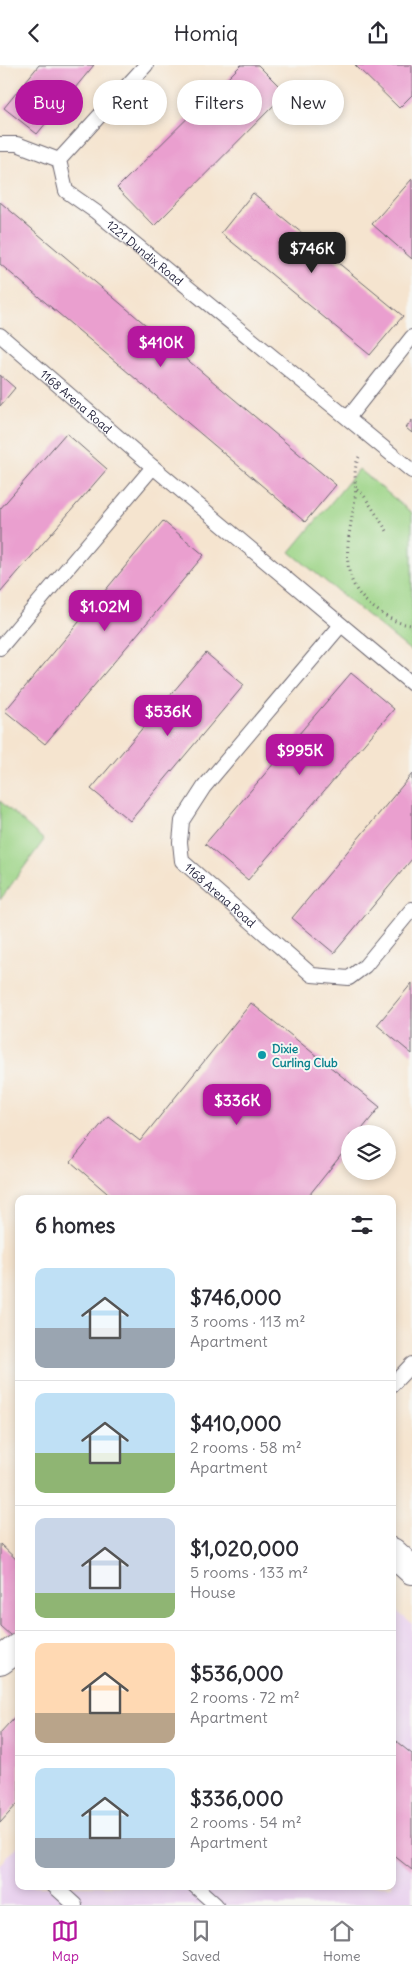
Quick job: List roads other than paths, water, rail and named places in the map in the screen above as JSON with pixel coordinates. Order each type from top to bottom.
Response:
[{"type":"street","points":[[396,1556],[412,1570]]},
{"type":"street","points":[[0,1661],[15,1650]]},
{"type":"lane","points":[[0,144],[17,144],[59,160],[146,65]]},
{"type":"lane","name":"1221 Dundix Road","points":[[59,160],[66,191],[96,212],[412,471]]},
{"type":"lane","name":"1168 Arena Road","points":[[0,335],[153,467],[412,684]]},
{"type":"lane","points":[[348,418],[412,337]]},
{"type":"lane","points":[[0,648],[153,467]]},
{"type":"lane","name":"1168 Arena Road","points":[[342,625],[204,787],[182,821],[180,842],[182,861],[312,975],[349,978],[365,966],[412,909]]},
{"type":"lane","points":[[396,1381],[412,1363]]},
{"type":"lane","points":[[58,1890],[75,1905]]},
{"type":"lane","points":[[199,1890],[216,1905]]},
{"type":"place","name":"Dixie Curling Club","points":[[262,1055]]}]
